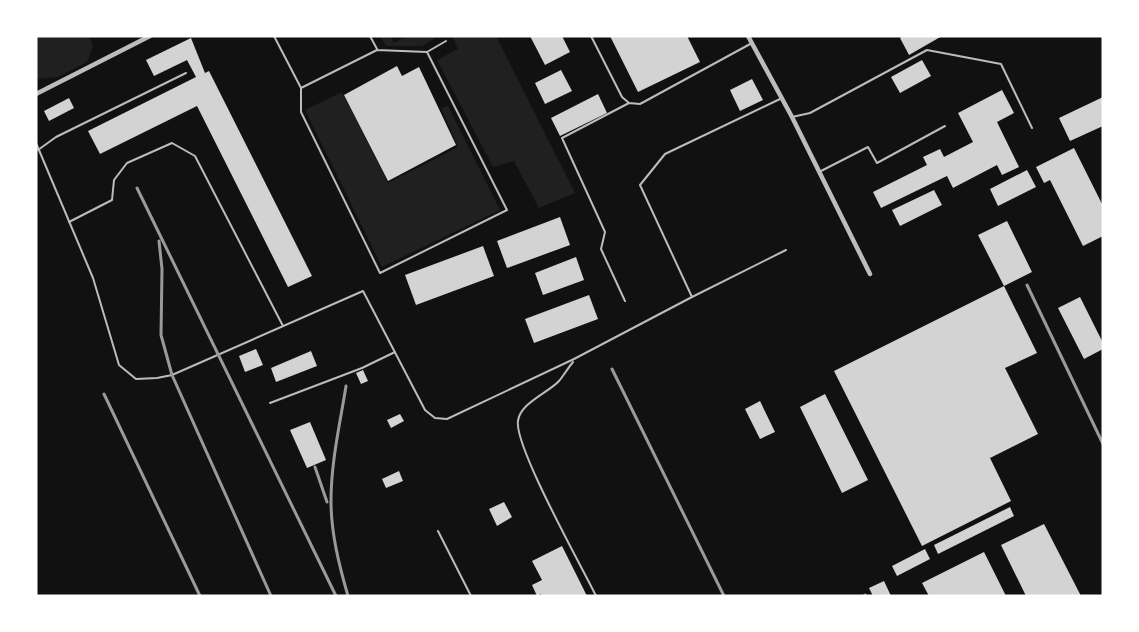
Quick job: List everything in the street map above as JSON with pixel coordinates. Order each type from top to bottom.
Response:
[{"type":"street","points":[[36,94],[150,36]]},
{"type":"street","points":[[748,36],[792,117],[870,274]]},
{"type":"lane","points":[[274,36],[301,88],[302,112],[380,273],[507,210],[427,52]]},
{"type":"lane","points":[[370,36],[377,50]]},
{"type":"lane","points":[[591,36],[622,97],[629,103]]},
{"type":"lane","points":[[301,88],[377,50],[427,52],[446,41]]},
{"type":"lane","points":[[624,301],[601,249],[605,232],[562,138],[629,103],[640,104],[752,43]]},
{"type":"lane","points":[[792,117],[810,113],[927,50],[1000,64],[1032,128]]},
{"type":"lane","points":[[38,150],[56,137],[186,73]]},
{"type":"lane","points":[[692,297],[640,185],[665,154],[782,98]]},
{"type":"lane","points":[[818,173],[868,147],[877,163],[945,126]]},
{"type":"lane","points":[[36,143],[93,278],[119,365],[136,379],[172,375],[363,291],[425,410],[435,418],[447,418],[574,360],[786,250]]},
{"type":"lane","points":[[69,222],[112,200],[114,180],[127,163],[172,143],[195,156],[283,326]]},
{"type":"lane","points":[[270,403],[363,368],[395,352]]},
{"type":"lane","points":[[574,360],[559,381],[523,410],[518,421],[519,433],[531,466],[596,596]]},
{"type":"lane","points":[[438,531],[471,596]]},
{"type":"shaded area","points":[[36,36],[88,36],[93,46],[87,62],[58,77],[38,79],[36,77]]},
{"type":"shaded area","points":[[380,36],[390,36],[394,43],[407,36],[439,36],[422,46],[386,46]]},
{"type":"shaded area","points":[[452,36],[496,36],[575,193],[539,208],[514,161],[493,167],[437,60],[458,49]]},
{"type":"shaded area","points":[[342,92],[388,183],[458,147],[441,108],[448,106],[500,210],[382,267],[305,110]]},
{"type":"building","points":[[530,36],[562,36],[570,52],[545,65]]},
{"type":"building","points":[[610,36],[687,36],[700,62],[638,92]]},
{"type":"building","points":[[903,36],[942,36],[909,55],[900,38]]},
{"type":"building","points":[[191,38],[205,73],[209,71],[312,276],[288,287],[197,106],[100,154],[88,131],[196,77],[187,60],[154,76],[146,60]]},
{"type":"building","points":[[922,60],[931,76],[900,93],[891,77]]},
{"type":"building","points":[[397,66],[402,76],[419,67],[456,145],[388,181],[344,95]]},
{"type":"building","points":[[561,70],[572,91],[545,104],[535,83]]},
{"type":"building","points":[[752,79],[763,100],[740,111],[730,90]]},
{"type":"building","points":[[1002,90],[1014,113],[997,122],[1019,167],[1002,175],[997,165],[953,188],[947,176],[881,208],[873,192],[927,165],[923,157],[940,149],[944,157],[973,142],[958,113]]},
{"type":"building","points":[[598,94],[607,113],[560,136],[551,118]]},
{"type":"building","points":[[1103,97],[1103,126],[1070,141],[1059,118]]},
{"type":"building","points":[[69,98],[74,108],[49,121],[44,111]]},
{"type":"building","points":[[1074,148],[1103,206],[1103,236],[1083,246],[1050,180],[1044,183],[1036,167]]},
{"type":"building","points":[[1027,170],[1036,187],[998,206],[990,189]]},
{"type":"building","points":[[934,190],[942,205],[900,226],[892,210]]},
{"type":"building","points":[[560,217],[570,245],[507,268],[497,241]]},
{"type":"building","points":[[1007,221],[1032,272],[1004,286],[978,235]]},
{"type":"building","points":[[483,246],[494,276],[416,305],[405,275]]},
{"type":"building","points":[[576,257],[584,280],[543,295],[535,273]]},
{"type":"building","points":[[1004,286],[1037,353],[1005,368],[1038,434],[990,458],[1011,501],[922,546],[834,371]]},
{"type":"building","points":[[589,295],[598,319],[534,343],[525,319]]},
{"type":"building","points":[[1080,297],[1103,343],[1103,349],[1084,359],[1058,308]]},
{"type":"building","points":[[256,349],[263,365],[245,372],[239,356]]},
{"type":"building","points":[[311,351],[317,366],[276,382],[271,368]]},
{"type":"building","points":[[363,370],[368,381],[361,384],[356,373]]},
{"type":"building","points":[[825,394],[868,480],[842,493],[800,407]]},
{"type":"building","points":[[760,401],[775,432],[760,439],[745,409]]},
{"type":"building","points":[[400,414],[404,421],[391,428],[387,420]]},
{"type":"building","points":[[310,422],[326,460],[307,468],[290,430]]},
{"type":"building","points":[[399,471],[403,481],[386,488],[382,479]]},
{"type":"building","points":[[504,502],[512,517],[497,526],[489,509]]},
{"type":"building","points":[[1010,507],[1014,516],[938,554],[934,545]]},
{"type":"building","points":[[1044,524],[1081,596],[1026,596],[1001,545]]},
{"type":"building","points":[[562,546],[587,596],[541,596],[541,594],[537,596],[532,585],[542,580],[532,561]]},
{"type":"building","points":[[925,549],[930,559],[897,576],[892,566]]},
{"type":"building","points":[[984,552],[1006,596],[929,596],[922,583]]},
{"type":"building","points":[[884,581],[891,596],[873,596],[869,588]]},
{"type":"railway","points":[[137,188],[336,596]]},
{"type":"railway","points":[[159,241],[162,269],[161,335],[172,375],[271,596]]},
{"type":"railway","points":[[1027,285],[1103,444]]},
{"type":"railway","points":[[612,369],[724,596]]},
{"type":"railway","points":[[346,386],[334,457],[331,501],[336,549],[348,596]]},
{"type":"railway","points":[[104,394],[200,596]]},
{"type":"railway","points":[[315,467],[327,502]]}]
